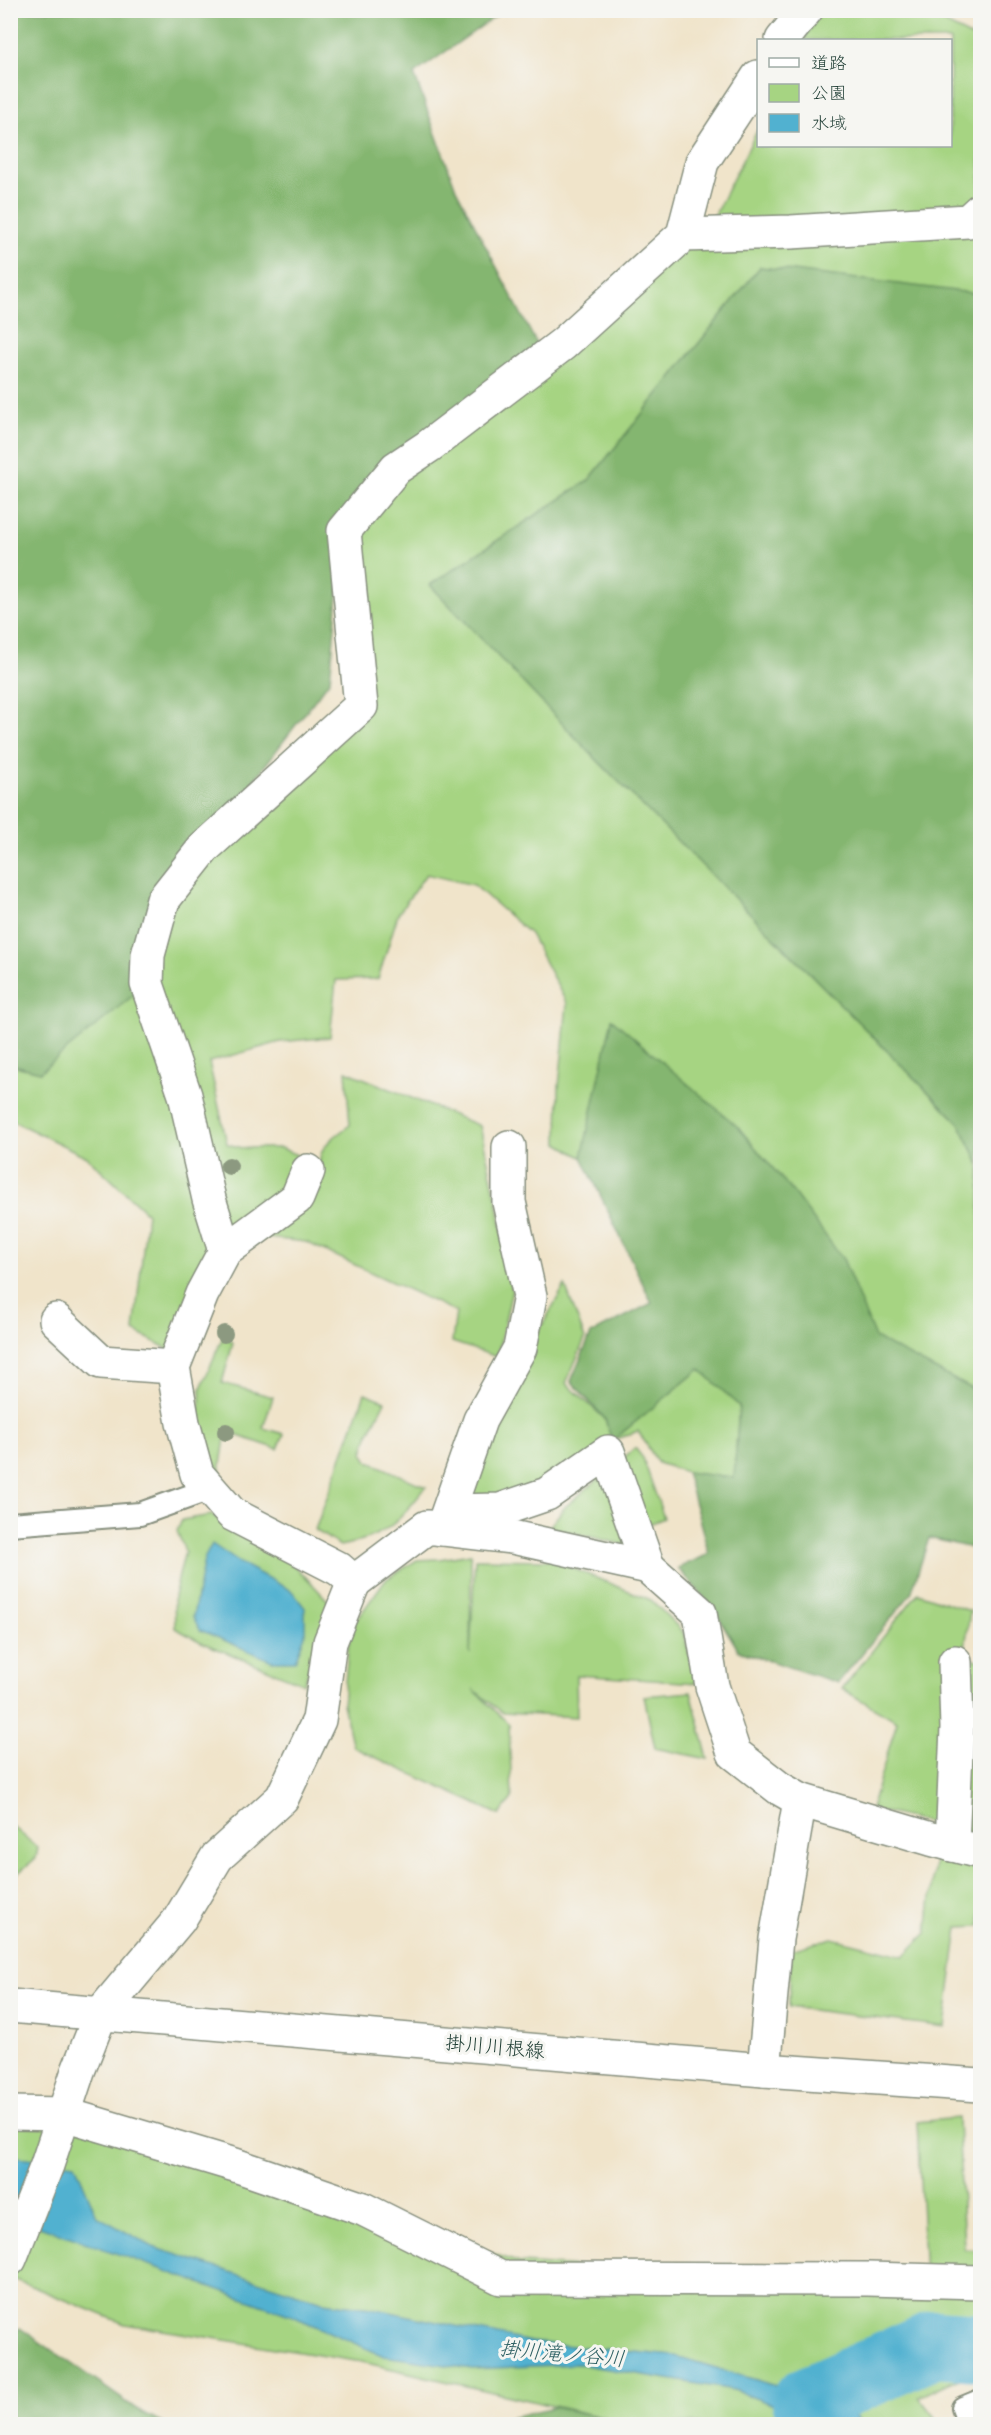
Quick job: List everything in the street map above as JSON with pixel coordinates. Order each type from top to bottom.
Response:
[{"type":"street","points":[[783,39],[806,10]]},
{"type":"street","points":[[225,1251],[209,1199],[185,1095],[147,984],[148,955],[163,900],[204,848],[361,706],[344,531],[396,468],[429,446],[563,344],[683,235],[702,162],[757,80]]},
{"type":"street","points":[[683,235],[791,232],[968,221],[981,210]]},
{"type":"street","points":[[446,1520],[480,1420],[520,1348],[530,1296],[509,1202],[509,1147]]},
{"type":"street","points":[[308,1171],[297,1198],[225,1251],[202,1294],[173,1367],[183,1423],[197,1474],[232,1514],[339,1569],[354,1582]]},
{"type":"street","points":[[56,1320],[101,1362],[173,1367]]},
{"type":"street","points":[[10,2259],[47,2165],[101,2013],[179,1920],[217,1857],[282,1798],[319,1720],[330,1642],[354,1582],[427,1527],[446,1520],[501,1510],[548,1494],[608,1452],[648,1567]]},
{"type":"street","points":[[446,1520],[648,1567],[700,1613],[712,1686],[734,1753],[778,1788],[800,1800],[966,1848],[957,1728],[956,1662]]},
{"type":"street","points":[[764,2070],[776,1939],[800,1800]]},
{"type":"street","name":"掛川川根線","points":[[10,2006],[764,2070],[981,2085]]},
{"type":"street","points":[[10,2113],[64,2115],[235,2165],[363,2209],[501,2278],[868,2278],[981,2282]]},
{"type":"lane","points":[[10,1524],[140,1514],[210,1489]]},
{"type":"lane","points":[[969,2424],[963,2408],[981,2401]]},
{"type":"green space","points":[[10,11],[503,11],[414,74],[456,189],[544,358],[344,531],[330,680],[163,900],[147,984],[40,1072],[10,1064]]},
{"type":"green space","points":[[820,11],[921,11],[980,41],[980,296],[760,267],[589,480],[430,585],[597,760],[959,1123],[980,1165],[980,1393],[874,1338],[843,1259],[586,1160],[558,1143],[559,1086],[567,1004],[530,934],[474,885],[426,874],[398,914],[378,979],[336,980],[330,1037],[280,1042],[209,1062],[227,1144],[242,1148],[281,1148],[297,1155],[304,1185],[248,1214],[183,1357],[134,1331],[147,1213],[87,1157],[11,1120],[10,1065],[40,1072],[163,900],[361,706],[345,543],[387,479],[705,234],[757,131],[757,147],[952,147],[952,39],[805,39]]},
{"type":"green space","points":[[760,267],[980,294],[980,1165],[959,1123],[597,760],[430,585],[589,480]]},
{"type":"green space","points":[[612,1019],[738,1127],[793,1192],[843,1259],[875,1338],[980,1393],[980,1550],[929,1538],[911,1594],[838,1683],[739,1651],[713,1608],[678,1568],[709,1554],[686,1472],[734,1478],[739,1406],[700,1369],[612,1441],[605,1419],[571,1381],[591,1334],[652,1303],[582,1157]]},
{"type":"green space","points":[[346,1071],[480,1126],[498,1206],[512,1290],[497,1357],[452,1342],[456,1312],[306,1242],[249,1236],[264,1220],[320,1191],[319,1167],[322,1152],[331,1140],[350,1125]]},
{"type":"green space","points":[[565,1285],[585,1339],[566,1383],[605,1419],[612,1441],[573,1485],[470,1503],[468,1456]]},
{"type":"green space","points":[[224,1334],[233,1343],[222,1383],[273,1397],[263,1428],[284,1434],[278,1449],[226,1432],[218,1484],[197,1439],[201,1388]]},
{"type":"green space","points":[[700,1369],[739,1406],[734,1479],[686,1472],[658,1463],[638,1431],[612,1441]]},
{"type":"green space","points":[[365,1393],[385,1401],[369,1433],[363,1453],[368,1461],[426,1487],[390,1527],[369,1538],[340,1546],[315,1530]]},
{"type":"green space","points":[[635,1448],[643,1458],[664,1518],[637,1529],[630,1546],[549,1527],[565,1507]]},
{"type":"green space","points":[[212,1515],[273,1547],[331,1604],[304,1684],[203,1643],[175,1628],[174,1596],[185,1551],[177,1531],[182,1520]]},
{"type":"green space","points":[[471,1554],[470,1654],[475,1559],[552,1560],[651,1600],[683,1632],[697,1683],[576,1675],[577,1717],[503,1713],[473,1689],[509,1724],[512,1798],[500,1815],[353,1747],[343,1704],[350,1629],[385,1580],[417,1560]]},
{"type":"green space","points":[[918,1593],[970,1611],[964,1655],[980,1661],[980,1834],[871,1809],[897,1721],[842,1689]]},
{"type":"green space","points":[[691,1692],[708,1759],[655,1748],[644,1696]]},
{"type":"green space","points":[[11,1825],[38,1848],[36,1858],[11,1879]]},
{"type":"green space","points":[[936,1852],[980,1866],[980,1926],[958,1927],[945,2027],[789,2007],[791,1950],[832,1938],[904,1956],[927,1933]]},
{"type":"green space","points":[[10,2114],[235,2165],[520,2263],[980,2294],[980,2372],[919,2397],[940,2424],[632,2424],[362,2362],[125,2324],[11,2278]]},
{"type":"green space","points":[[958,2118],[964,2249],[980,2250],[980,2287],[925,2277],[917,2122]]},
{"type":"green space","points":[[20,2328],[138,2410],[165,2424],[11,2424],[11,2334]]},
{"type":"green space","points":[[555,2407],[632,2424],[479,2424]]},
{"type":"water","points":[[212,1544],[240,1563],[292,1591],[305,1608],[305,1635],[295,1661],[272,1661],[200,1630],[193,1617],[204,1559]]},
{"type":"water","points":[[10,2156],[75,2164],[97,2216],[153,2247],[323,2302],[372,2308],[531,2342],[676,2356],[840,2405],[864,2424],[823,2424],[734,2390],[578,2364],[472,2369],[384,2356],[290,2315],[11,2216]]},
{"type":"waterway","name":"掛川滝ノ谷川","points":[[806,2401],[934,2344],[980,2347]]}]
